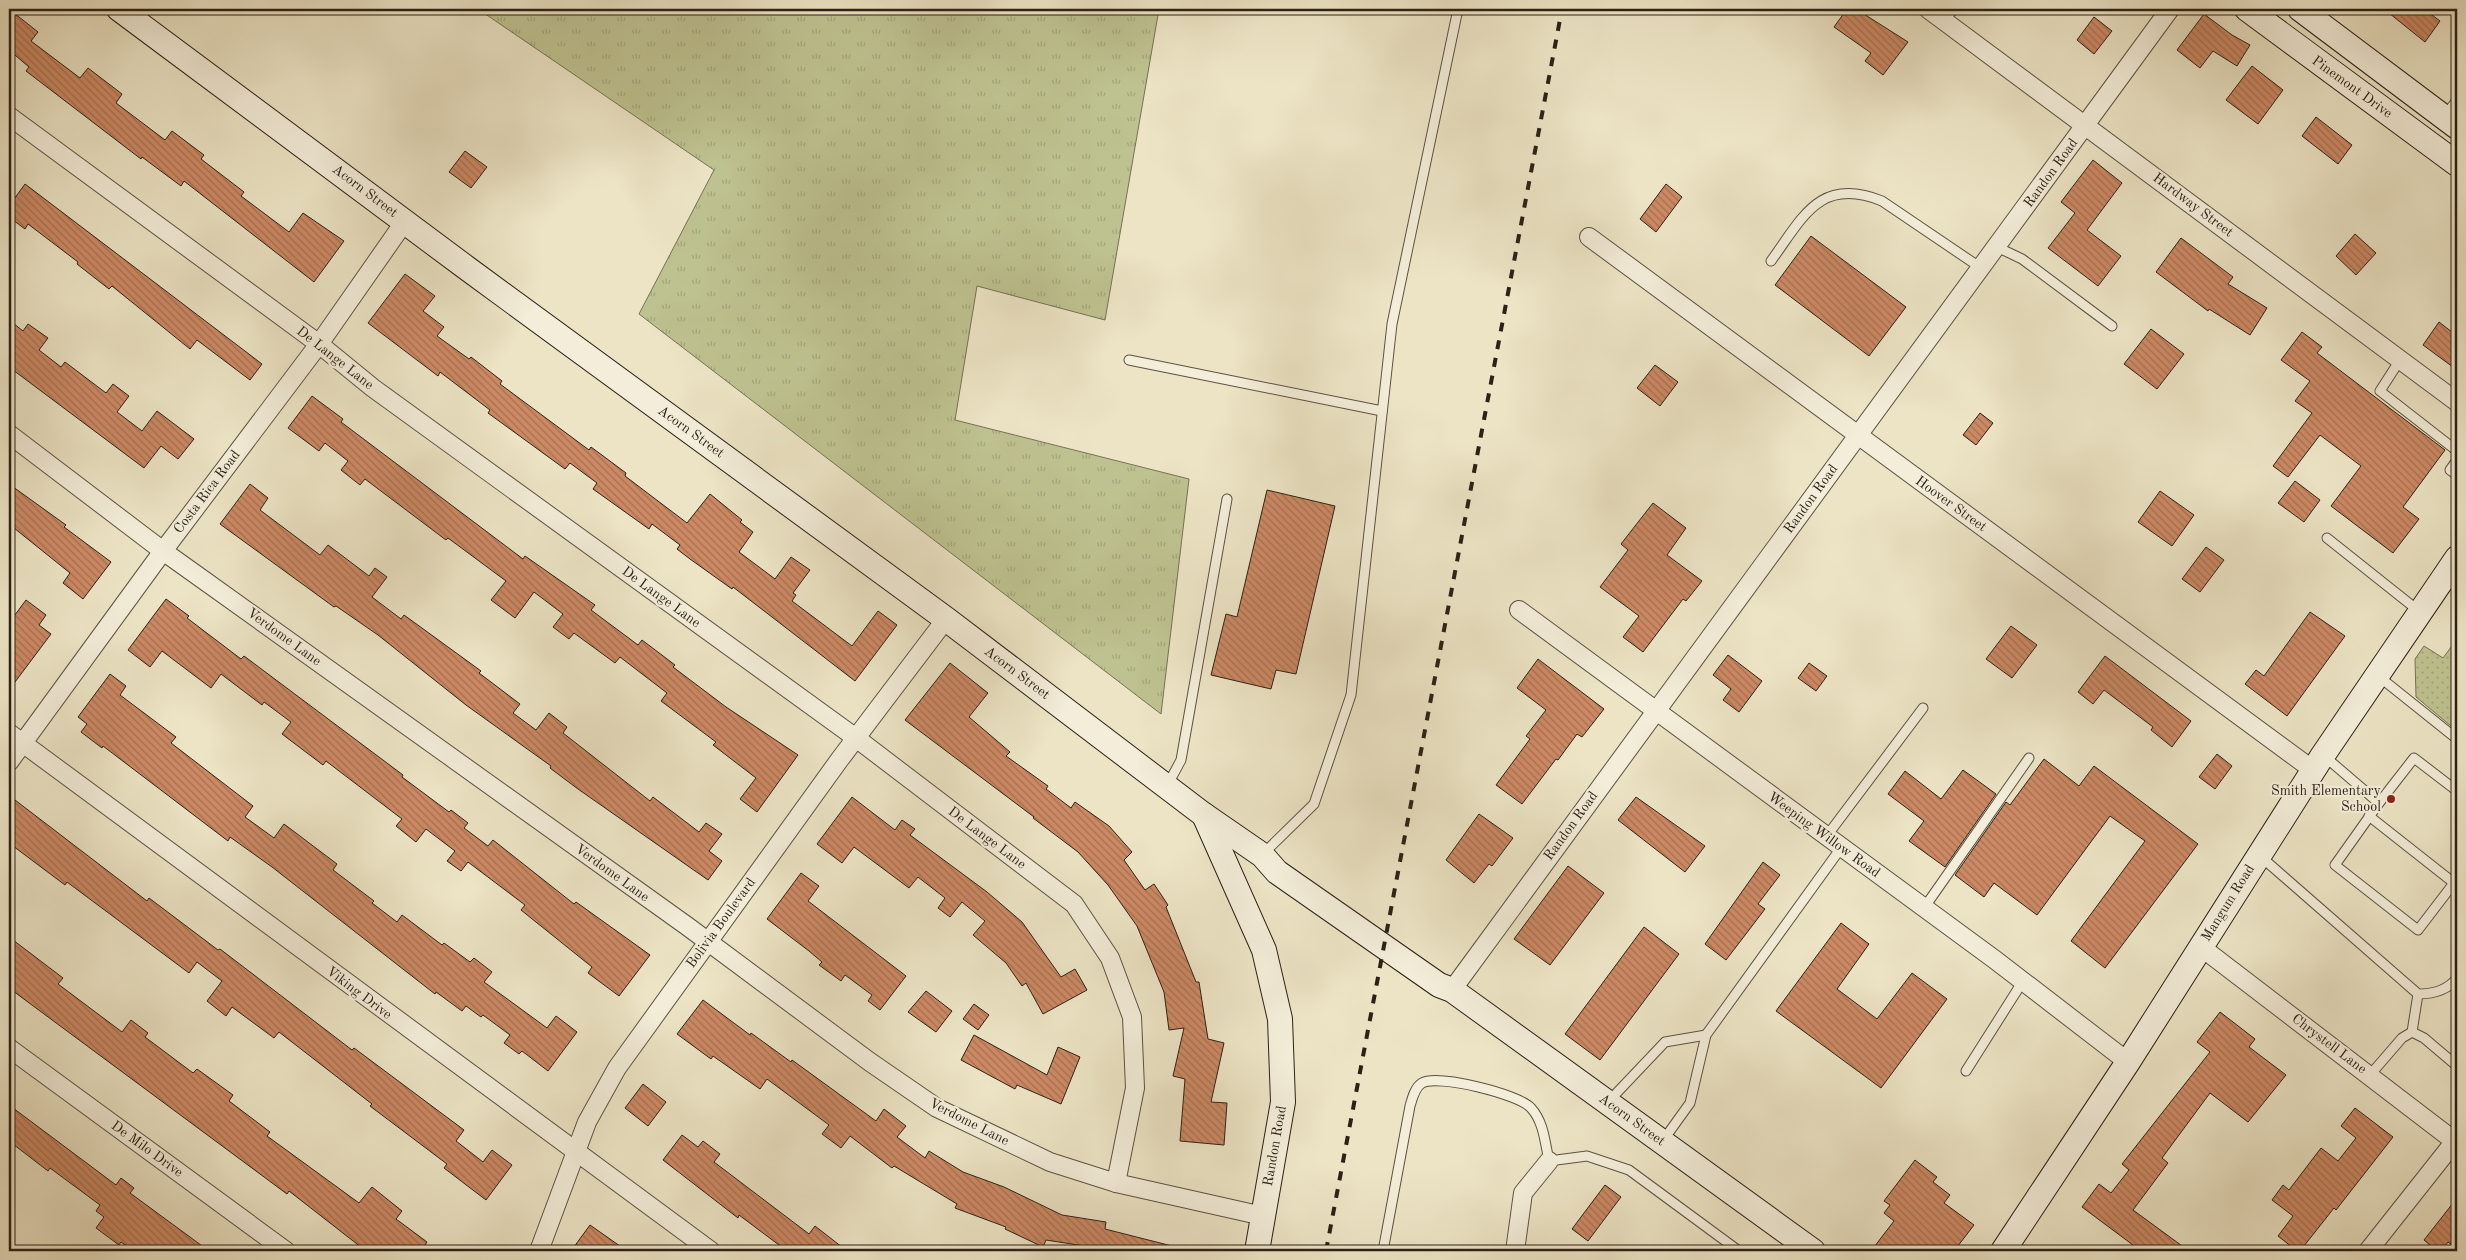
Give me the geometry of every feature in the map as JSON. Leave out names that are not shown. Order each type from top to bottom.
[{"type":"street","name":"Acorn Street","points":[[119,9],[468,269],[946,619],[1204,815],[1262,856],[1278,872],[1439,985],[1452,990],[1813,1251]]},
{"type":"street","name":"Hardway Street","points":[[1928,9],[1949,15],[2086,126],[2457,402]]},
{"type":"street","name":"Randon Road","points":[[1452,990],[1655,710],[2086,126],[2170,9]]},
{"type":"street","name":"Pinemont Drive","points":[[2247,9],[2457,164]]},
{"type":"street","points":[[2300,9],[2453,115],[2426,141]]},
{"type":"street","name":"De Lange Lane","points":[[9,116],[319,344],[373,388],[856,738],[1074,904],[1110,958],[1132,1017],[1136,1088],[1116,1183]]},
{"type":"street","name":"Costa Rica Road","points":[[9,762],[16,738],[163,550],[319,344],[405,221]]},
{"type":"street","name":"Hoover Street","points":[[1589,237],[1858,435],[2318,762]]},
{"type":"street","name":"Verdome Lane","points":[[9,434],[163,550],[707,942],[870,1062],[937,1108],[1050,1162],[1116,1183],[1264,1216]]},
{"type":"street","name":"Mangum Road","points":[[2006,1250],[2128,1062],[2318,762],[2457,558]]},
{"type":"street","name":"Weeping Willow Road","points":[[1519,610],[2023,981],[2128,1062]]},
{"type":"street","name":"Bolivia Boulevard","points":[[539,1251],[587,1122],[617,1068],[856,738],[946,619]]},
{"type":"street","name":"Viking Drive","points":[[16,738],[575,1153],[711,1251]]},
{"type":"street","name":"Randon Road","points":[[1204,815],[1264,950],[1280,1019],[1283,1102],[1257,1251]]},
{"type":"street","name":"Chrystell Lane","points":[[2201,947],[2456,1142]]},
{"type":"street","name":"De Milo Drive","points":[[9,1048],[286,1251]]},
{"type":"street","points":[[2368,1251],[2456,1142]]},
{"type":"street","points":[[1515,1251],[1523,1193],[1549,1161]]},
{"type":"lane","points":[[1262,856],[1314,804],[1351,695],[1392,324],[1458,9]]},
{"type":"lane","points":[[1771,261],[1805,214],[1823,198],[1846,193],[1864,194],[1882,201],[1981,268]]},
{"type":"lane","points":[[1997,247],[2022,260],[2112,326]]},
{"type":"lane","points":[[1129,360],[1382,411]]},
{"type":"lane","points":[[2400,360],[2380,391],[2457,451]]},
{"type":"lane","points":[[2457,460],[2450,470],[2457,475]]},
{"type":"lane","points":[[1167,786],[1181,760],[1227,499]]},
{"type":"lane","points":[[2326,538],[2420,612]]},
{"type":"lane","points":[[2377,675],[2457,739]]},
{"type":"lane","points":[[1826,837],[1923,708]]},
{"type":"lane","points":[[1924,908],[2029,758]]},
{"type":"lane","points":[[2369,816],[2456,881],[2418,930],[2335,865],[2369,816],[2414,758],[2457,791]]},
{"type":"lane","points":[[2318,762],[2379,803]]},
{"type":"lane","points":[[1662,1142],[1690,1103],[1706,1035],[1841,848]]},
{"type":"lane","points":[[2259,855],[2418,994],[2435,994],[2453,984],[2457,978]]},
{"type":"lane","points":[[1966,1071],[2023,981]]},
{"type":"lane","points":[[2412,1032],[2418,994]]},
{"type":"lane","points":[[2370,1075],[2402,1038],[2412,1032]]},
{"type":"lane","points":[[2412,1032],[2424,1038],[2457,1066]]},
{"type":"lane","points":[[1608,1102],[1665,1042],[1706,1035]]},
{"type":"lane","points":[[1383,1251],[1410,1106],[1414,1093],[1421,1083],[1433,1080],[1496,1091],[1530,1106],[1541,1120],[1549,1161],[1587,1156],[1629,1170],[1740,1251]]},
{"type":"green space","points":[[478,9],[1159,9],[1105,320],[977,286],[955,420],[1189,479],[1161,714],[639,314],[714,170]]},
{"type":"green space","points":[[2457,639],[2457,731],[2416,697],[2415,659],[2424,646],[2443,658]]},
{"type":"building","points":[[9,9],[38,32],[31,41],[80,78],[88,68],[122,94],[116,103],[165,140],[172,131],[204,155],[201,159],[244,192],[241,196],[289,232],[303,213],[344,241],[314,282],[184,181],[181,186],[142,157],[141,159],[26,71],[29,67],[9,50]]},
{"type":"building","points":[[1847,9],[1856,9],[1908,42],[1883,75],[1865,61],[1871,53],[1834,27]]},
{"type":"building","points":[[2384,9],[2424,9],[2440,21],[2425,42]]},
{"type":"building","points":[[2204,14],[2232,35],[2250,45],[2237,66],[2213,51],[2200,68],[2177,50]]},
{"type":"building","points":[[2094,17],[2112,31],[2094,54],[2077,40]]},
{"type":"building","points":[[2252,66],[2283,90],[2258,124],[2226,100]]},
{"type":"building","points":[[2316,117],[2352,145],[2338,164],[2302,136]]},
{"type":"building","points":[[465,151],[487,167],[471,188],[449,172]]},
{"type":"building","points":[[2093,160],[2122,183],[2087,230],[2121,256],[2098,286],[2048,248],[2075,213],[2061,202]]},
{"type":"building","points":[[25,184],[262,364],[250,380],[197,340],[190,349],[112,286],[109,289],[77,264],[78,262],[28,224],[25,229],[9,217],[9,206]]},
{"type":"building","points":[[1666,184],[1682,197],[1656,232],[1640,219]]},
{"type":"building","points":[[2355,234],[2376,253],[2356,275],[2336,256]]},
{"type":"building","points":[[1811,236],[1906,307],[1869,356],[1775,285]]},
{"type":"building","points":[[2181,238],[2233,277],[2228,284],[2267,308],[2250,335],[2209,309],[2208,311],[2156,272]]},
{"type":"building","points":[[405,274],[435,296],[423,311],[444,327],[437,336],[469,359],[471,357],[502,381],[500,384],[589,450],[591,447],[626,473],[625,476],[687,523],[710,494],[742,520],[740,522],[753,532],[739,552],[775,579],[791,557],[810,570],[793,593],[796,595],[792,601],[852,646],[878,611],[897,625],[855,681],[733,587],[732,589],[677,549],[680,545],[652,524],[649,529],[593,489],[597,483],[570,463],[565,469],[488,413],[490,410],[440,372],[438,376],[368,323]]},
{"type":"building","points":[[9,320],[23,331],[28,324],[48,338],[39,350],[61,367],[65,362],[106,393],[113,384],[129,396],[117,412],[142,431],[157,411],[194,439],[178,459],[161,446],[144,468],[9,367]]},
{"type":"building","points":[[2439,322],[2457,336],[2457,370],[2423,345]]},
{"type":"building","points":[[2151,329],[2184,354],[2157,389],[2124,364]]},
{"type":"building","points":[[2302,332],[2322,347],[2317,353],[2445,450],[2403,507],[2419,519],[2393,553],[2331,506],[2361,466],[2320,435],[2288,477],[2273,466],[2312,413],[2295,401],[2310,381],[2281,360]]},
{"type":"building","points":[[1655,365],[1678,382],[1660,406],[1637,388]]},
{"type":"building","points":[[312,396],[343,419],[341,422],[523,559],[525,556],[595,605],[591,610],[638,645],[642,640],[675,665],[673,667],[726,707],[798,755],[757,812],[740,799],[756,778],[713,745],[716,742],[661,701],[667,693],[620,657],[615,663],[574,633],[569,639],[553,627],[563,614],[534,592],[515,618],[491,600],[506,581],[448,538],[446,540],[365,479],[360,485],[341,470],[348,461],[325,443],[319,451],[288,428]]},
{"type":"building","points":[[1980,413],[1993,423],[1976,445],[1963,435]]},
{"type":"building","points":[[2295,481],[2320,500],[2304,522],[2278,503]]},
{"type":"building","points":[[9,484],[66,525],[64,527],[111,562],[83,599],[63,583],[70,573],[9,524]]},
{"type":"building","points":[[250,484],[268,498],[260,510],[320,555],[328,545],[369,576],[375,568],[387,577],[372,597],[401,619],[404,615],[481,671],[479,673],[520,704],[513,713],[536,730],[549,713],[567,727],[563,733],[650,801],[653,797],[699,832],[706,823],[722,834],[709,851],[722,861],[708,880],[578,789],[550,768],[551,766],[466,705],[378,635],[336,606],[334,607],[220,524]]},
{"type":"building","points":[[1267,490],[1335,506],[1296,674],[1276,670],[1271,689],[1211,675],[1226,614],[1237,617]]},
{"type":"building","points":[[2160,491],[2194,515],[2172,546],[2138,522]]},
{"type":"building","points":[[1653,503],[1686,528],[1667,555],[1702,581],[1686,601],[1683,599],[1643,652],[1623,637],[1639,616],[1600,587],[1628,550],[1621,544]]},
{"type":"building","points":[[2206,547],[2224,560],[2200,592],[2182,579]]},
{"type":"building","points":[[166,599],[189,616],[187,618],[241,659],[244,656],[403,775],[402,777],[449,812],[451,810],[468,823],[464,828],[488,846],[493,840],[574,904],[576,902],[650,955],[619,996],[588,973],[592,967],[521,910],[525,905],[468,862],[461,871],[447,861],[455,851],[426,829],[416,842],[396,826],[402,819],[326,761],[323,765],[282,734],[291,722],[264,702],[262,705],[221,674],[211,688],[162,651],[150,667],[128,650]]},
{"type":"building","points":[[26,600],[46,615],[39,625],[51,634],[9,690],[9,623]]},
{"type":"building","points":[[2310,612],[2345,636],[2287,716],[2245,684],[2256,670],[2264,676]]},
{"type":"building","points":[[2011,626],[2037,645],[2012,678],[1986,659]]},
{"type":"building","points":[[1728,655],[1762,681],[1739,712],[1723,700],[1731,689],[1713,675]]},
{"type":"building","points":[[2105,656],[2191,721],[2172,747],[2151,730],[2153,727],[2104,690],[2093,704],[2078,692]]},
{"type":"building","points":[[1538,659],[1604,709],[1582,737],[1577,734],[1522,804],[1496,785],[1530,739],[1526,736],[1546,710],[1517,688]]},
{"type":"building","points":[[950,663],[988,693],[969,717],[1010,752],[1006,756],[1048,786],[1046,789],[1071,808],[1075,802],[1109,826],[1132,852],[1124,860],[1145,890],[1154,884],[1168,905],[1166,907],[1196,982],[1199,982],[1208,1039],[1224,1043],[1211,1102],[1227,1103],[1224,1145],[1180,1141],[1185,1079],[1173,1076],[1184,1028],[1169,1030],[1164,992],[1137,926],[1108,885],[1078,852],[905,720]]},
{"type":"building","points":[[1809,663],[1827,676],[1816,691],[1798,678]]},
{"type":"building","points":[[110,674],[126,686],[120,695],[176,737],[171,743],[253,806],[245,817],[274,838],[284,824],[337,864],[333,870],[374,901],[372,903],[397,922],[402,915],[442,945],[444,943],[470,962],[474,958],[492,972],[484,982],[547,1028],[556,1016],[577,1032],[548,1071],[522,1051],[519,1054],[504,1043],[510,1035],[483,1015],[481,1017],[466,1006],[462,1011],[436,992],[435,994],[272,867],[230,837],[228,841],[103,746],[102,748],[81,732],[87,724],[78,717]]},
{"type":"building","points":[[2217,754],[2232,766],[2215,789],[2199,777]]},
{"type":"building","points":[[2044,759],[2079,786],[2094,766],[2198,844],[2105,968],[2071,941],[2145,841],[2110,816],[2037,915],[1994,883],[1984,897],[1955,875],[2006,802],[2010,805]]},
{"type":"building","points":[[1963,770],[1996,794],[1945,867],[1909,841],[1924,821],[1888,794],[1905,771],[1941,799]]},
{"type":"building","points":[[852,797],[895,830],[902,820],[915,829],[910,835],[987,892],[1022,922],[1061,977],[1075,969],[1087,990],[1043,1014],[1026,983],[1022,986],[1006,963],[973,935],[985,921],[962,902],[950,917],[938,908],[945,898],[918,877],[909,888],[854,847],[842,863],[817,844]]},
{"type":"building","points":[[1636,797],[1705,846],[1685,872],[1618,820]]},
{"type":"building","points":[[15,800],[147,901],[149,898],[218,950],[220,949],[352,1050],[354,1048],[464,1130],[456,1141],[483,1162],[492,1150],[512,1165],[486,1200],[444,1168],[447,1164],[370,1106],[372,1104],[279,1032],[274,1038],[232,1007],[226,1016],[207,1001],[222,981],[197,962],[189,973],[67,882],[65,885],[9,843],[9,808]]},
{"type":"building","points":[[1479,814],[1513,838],[1492,866],[1489,864],[1474,883],[1446,860]]},
{"type":"building","points":[[1763,862],[1780,875],[1758,904],[1765,909],[1726,960],[1705,944]]},
{"type":"building","points":[[1568,866],[1604,893],[1550,965],[1514,939]]},
{"type":"building","points":[[801,873],[819,886],[808,901],[906,976],[880,1010],[868,1001],[872,995],[845,975],[841,981],[819,965],[822,962],[809,951],[767,919]]},
{"type":"building","points":[[1841,923],[1869,944],[1837,989],[1877,1019],[1912,973],[1947,999],[1881,1088],[1776,1011]]},
{"type":"building","points":[[1644,927],[1679,954],[1600,1060],[1565,1034]]},
{"type":"building","points":[[9,937],[63,978],[58,984],[122,1032],[131,1020],[148,1033],[145,1037],[193,1073],[197,1069],[233,1095],[229,1101],[270,1132],[267,1136],[359,1203],[372,1187],[402,1211],[396,1219],[427,1242],[421,1251],[366,1251],[289,1191],[287,1194],[9,988]]},
{"type":"building","points":[[926,991],[952,1011],[936,1032],[908,1012]]},
{"type":"building","points":[[703,1000],[750,1035],[751,1033],[791,1062],[792,1060],[876,1121],[884,1109],[906,1126],[897,1137],[925,1158],[929,1151],[963,1172],[1004,1187],[1062,1215],[1106,1222],[1105,1229],[1172,1246],[1171,1251],[1116,1251],[1046,1240],[1043,1247],[1005,1229],[1006,1227],[955,1208],[957,1204],[894,1166],[892,1168],[850,1136],[841,1148],[822,1134],[829,1125],[767,1079],[760,1089],[713,1056],[711,1059],[677,1034]]},
{"type":"building","points":[[974,1004],[989,1015],[978,1030],[963,1019]]},
{"type":"building","points":[[2220,1012],[2255,1039],[2249,1047],[2286,1075],[2248,1122],[2210,1093],[2162,1158],[2168,1163],[2133,1210],[2189,1251],[2141,1251],[2082,1207],[2099,1184],[2111,1193],[2129,1170],[2122,1164],[2210,1052],[2197,1042]]},
{"type":"building","points":[[974,1035],[1047,1075],[1058,1047],[1080,1057],[1061,1104],[1017,1085],[1015,1089],[961,1060]]},
{"type":"building","points":[[643,1084],[666,1102],[648,1126],[625,1108]]},
{"type":"building","points":[[9,1105],[116,1185],[121,1178],[134,1188],[130,1193],[209,1251],[134,1251],[121,1242],[119,1245],[96,1228],[104,1217],[96,1211],[100,1205],[50,1168],[48,1171],[9,1141]]},
{"type":"building","points":[[2355,1108],[2393,1137],[2336,1210],[2334,1208],[2300,1251],[2297,1251],[2278,1236],[2293,1216],[2272,1200],[2283,1185],[2289,1190],[2321,1148],[2338,1161],[2356,1138],[2341,1126]]},
{"type":"building","points":[[682,1135],[698,1147],[703,1141],[720,1154],[714,1162],[809,1234],[815,1226],[847,1251],[787,1251],[739,1215],[738,1218],[663,1160]]},
{"type":"building","points":[[1915,1160],[1937,1177],[1933,1182],[1950,1195],[1944,1203],[1974,1225],[1954,1251],[1871,1251],[1894,1221],[1884,1213],[1890,1205],[1884,1201]]},
{"type":"building","points":[[1605,1185],[1621,1197],[1588,1241],[1572,1229]]},
{"type":"building","points":[[2457,1198],[2457,1249],[2448,1242],[2441,1251],[2437,1251],[2424,1240]]},
{"type":"building","points":[[590,1225],[627,1251],[571,1251]]},
{"type":"railway","points":[[1326,1251],[1562,9]]},
{"type":"place","name":"Smith Elementary School","points":[[2391,799]]}]
